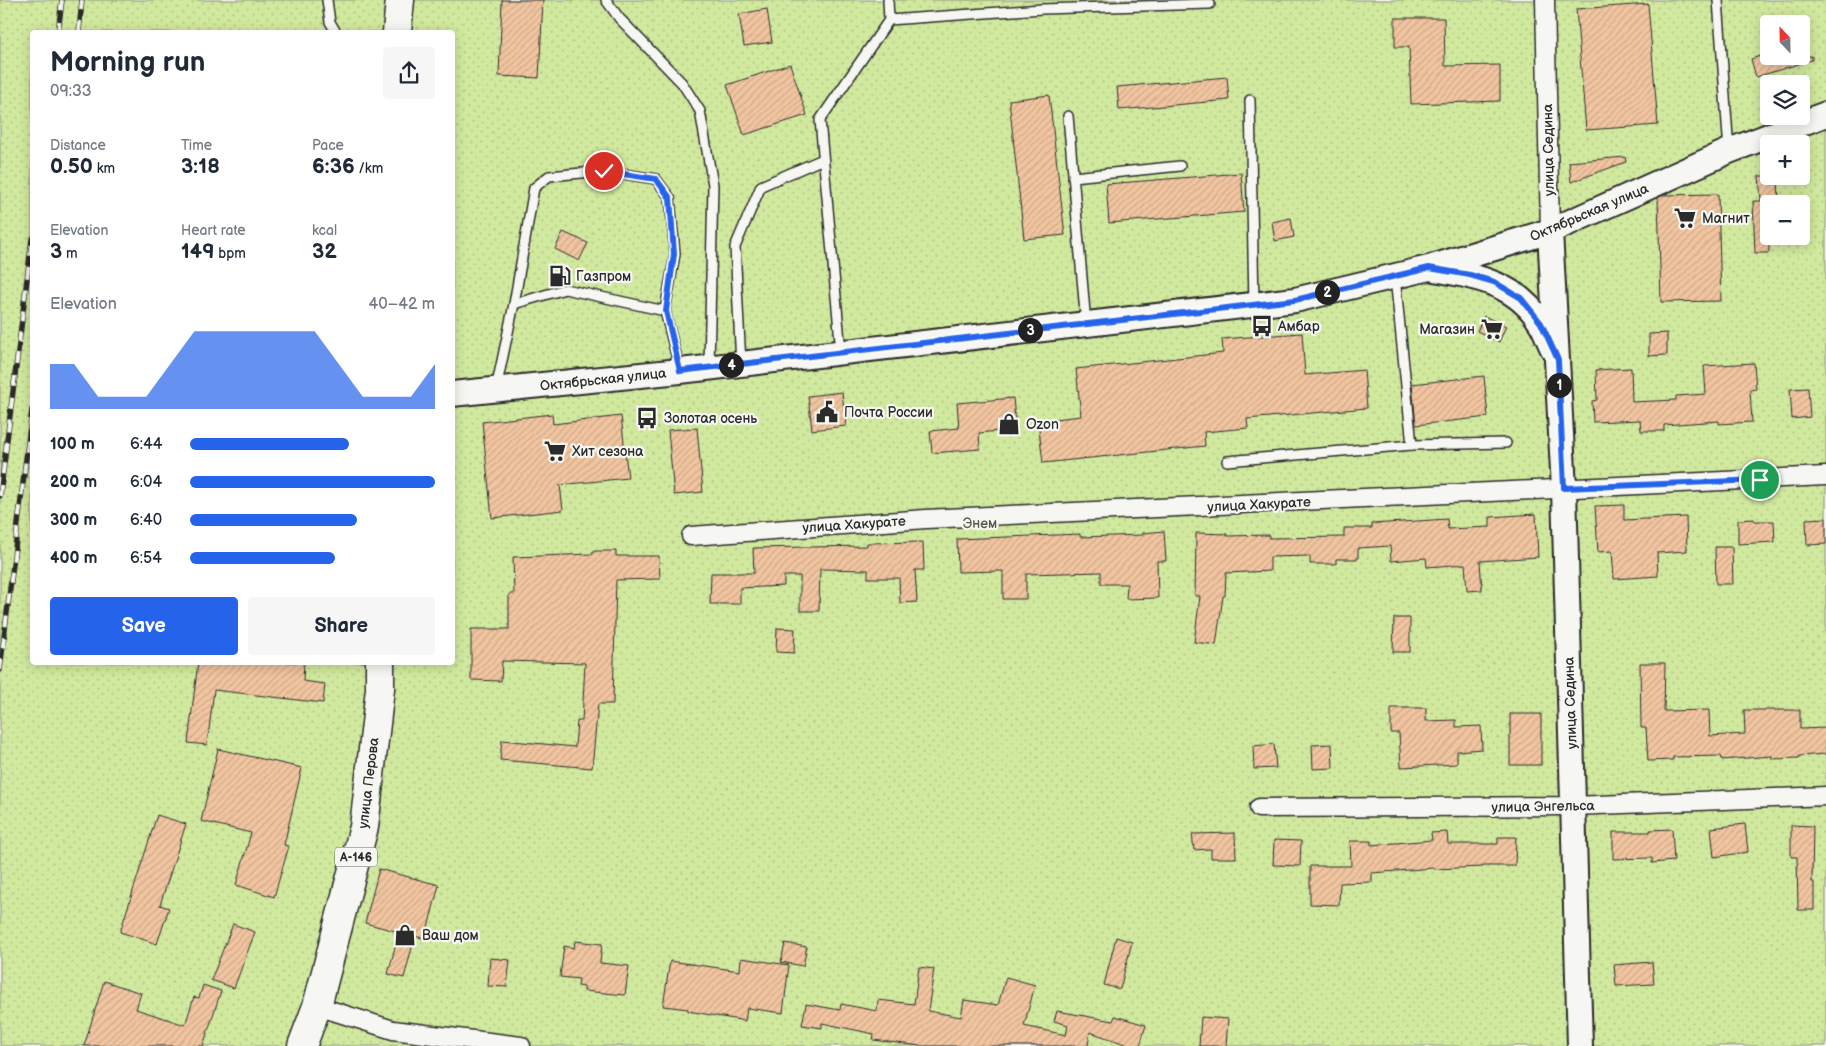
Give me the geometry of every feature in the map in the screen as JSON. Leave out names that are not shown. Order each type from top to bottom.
[{"type":"highway","points":[[395,0],[397,30]]},
{"type":"highway","points":[[397,30],[400,0]]},
{"type":"highway","name":"улица Перова","points":[[302,1046],[317,1006],[364,827],[380,689],[380,665]]},
{"type":"main road","name":"Октябрьская улица","points":[[455,394],[709,368],[1295,300],[1429,268],[1550,231],[1729,151],[1826,114]]},
{"type":"main road","name":"улица Седина","points":[[1550,231],[1564,488],[1580,1046]]},
{"type":"main road","name":"улица Седина","points":[[1429,268],[1470,275],[1494,282],[1521,298],[1541,323],[1558,360]]},
{"type":"street","name":"улица Седина","points":[[1546,0],[1550,231]]},
{"type":"street","name":"улица Хакурате","points":[[691,536],[926,518],[1826,476]]},
{"type":"street","name":"улица Энгельса","points":[[1259,808],[1573,806],[1826,796]]},
{"type":"street","points":[[317,1006],[393,1030],[520,1046]]},
{"type":"lane","points":[[328,0],[330,22],[335,30]]},
{"type":"lane","points":[[606,0],[619,18],[682,83],[700,111],[713,185],[709,368]]},
{"type":"lane","points":[[841,352],[820,120],[889,20],[888,0]]},
{"type":"lane","points":[[1718,0],[1729,151]]},
{"type":"lane","points":[[889,20],[1042,5],[1210,4]]},
{"type":"lane","points":[[1250,100],[1254,304]]},
{"type":"lane","points":[[1068,116],[1086,324]]},
{"type":"lane","points":[[741,364],[735,247],[761,186],[823,159]]},
{"type":"lane","points":[[1073,177],[1180,166]]},
{"type":"lane","points":[[496,390],[514,304],[534,188],[549,176],[604,171],[656,179],[670,198],[674,254],[666,311],[680,371]]},
{"type":"lane","points":[[1395,276],[1412,445]]},
{"type":"lane","points":[[514,304],[565,289],[666,311]]},
{"type":"lane","points":[[1227,461],[1412,445],[1506,443]]},
{"type":"green space","name":"Энем","points":[[0,0],[1826,0],[1826,1046],[0,1046]]},
{"type":"building","points":[[502,0],[543,0],[539,78],[499,76]]},
{"type":"building","points":[[1648,4],[1658,125],[1586,130],[1576,9]]},
{"type":"building","points":[[767,9],[772,42],[744,46],[739,14]]},
{"type":"building","points":[[1395,18],[1444,18],[1445,66],[1500,65],[1500,101],[1411,104],[1409,47],[1395,47]]},
{"type":"building","points":[[1760,56],[1760,65],[1796,65],[1756,77],[1751,59]]},
{"type":"building","points":[[790,64],[807,115],[744,135],[727,85]]},
{"type":"building","points":[[1227,77],[1229,100],[1119,110],[1117,87]]},
{"type":"building","points":[[1049,95],[1065,235],[1024,239],[1009,100]]},
{"type":"building","points":[[1625,157],[1626,162],[1571,182],[1569,162]]},
{"type":"building","points":[[1241,173],[1244,212],[1109,223],[1106,184]]},
{"type":"building","points":[[1759,176],[1760,185],[1778,185],[1779,195],[1761,195]]},
{"type":"building","points":[[1718,194],[1721,301],[1661,302],[1658,198],[1663,195]]},
{"type":"building","points":[[1753,201],[1760,201],[1760,245],[1769,245],[1769,253],[1755,253]]},
{"type":"building","points":[[1291,218],[1294,237],[1275,241],[1272,222]]},
{"type":"building","points":[[563,232],[588,243],[579,261],[555,249]]},
{"type":"building","name":"Магазин","points":[[1484,316],[1506,326],[1499,342],[1477,331]]},
{"type":"building","points":[[1302,333],[1305,375],[1364,370],[1367,408],[1247,419],[1248,428],[1204,432],[1205,446],[1043,463],[1038,421],[1081,416],[1076,369],[1223,353],[1222,339]]},
{"type":"building","points":[[1667,333],[1667,355],[1649,356],[1649,334]]},
{"type":"building","points":[[1754,363],[1756,389],[1750,390],[1752,422],[1719,424],[1719,421],[1664,425],[1664,431],[1641,431],[1640,420],[1593,422],[1592,401],[1597,400],[1596,370],[1631,368],[1632,402],[1676,400],[1676,396],[1706,394],[1704,366]]},
{"type":"building","points":[[1484,376],[1488,417],[1416,425],[1412,384]]},
{"type":"building","points":[[1808,388],[1810,417],[1792,419],[1790,389]]},
{"type":"building","points":[[842,392],[846,426],[812,430],[808,396]]},
{"type":"building","points":[[1013,398],[1016,429],[979,433],[980,449],[932,453],[930,431],[959,428],[957,403]]},
{"type":"building","name":"Хит сезона","points":[[552,414],[553,424],[621,416],[628,478],[560,485],[563,510],[492,518],[482,422]]},
{"type":"building","points":[[697,428],[703,492],[674,495],[668,430]]},
{"type":"building","points":[[1624,505],[1624,520],[1686,517],[1687,551],[1657,553],[1658,576],[1614,579],[1612,551],[1598,552],[1595,506]]},
{"type":"building","points":[[1536,514],[1538,557],[1480,561],[1482,590],[1467,591],[1465,564],[1427,567],[1426,558],[1391,561],[1390,546],[1358,548],[1358,559],[1336,559],[1336,564],[1310,564],[1310,556],[1270,557],[1270,571],[1226,573],[1225,596],[1223,596],[1216,645],[1194,642],[1200,596],[1195,596],[1196,533],[1227,534],[1227,536],[1269,535],[1269,538],[1344,537],[1344,528],[1372,528],[1372,524],[1447,519],[1448,529],[1490,527],[1490,517]]},
{"type":"building","points":[[1826,518],[1826,544],[1807,545],[1806,519]]},
{"type":"building","points":[[1754,519],[1754,521],[1774,521],[1775,542],[1738,544],[1738,520]]},
{"type":"building","points":[[1164,531],[1166,561],[1157,561],[1158,598],[1126,599],[1127,584],[1101,584],[1101,572],[1026,574],[1026,599],[1003,599],[1003,571],[958,572],[957,539],[1080,534],[1080,537],[1143,535],[1143,533]]},
{"type":"building","points":[[923,542],[924,570],[915,570],[917,602],[900,603],[899,578],[868,578],[868,570],[820,569],[819,611],[800,611],[800,576],[784,576],[784,586],[740,588],[740,604],[710,604],[711,573],[754,573],[753,548],[867,546],[867,543]]},
{"type":"building","points":[[1715,547],[1732,547],[1733,584],[1716,584]]},
{"type":"building","points":[[593,551],[616,551],[616,556],[659,556],[660,579],[616,580],[613,704],[598,704],[592,768],[500,760],[502,740],[575,747],[577,721],[582,721],[585,663],[502,661],[501,681],[471,680],[471,629],[509,629],[509,594],[514,594],[513,557],[593,554]]},
{"type":"building","points":[[1394,618],[1410,618],[1410,652],[1393,652]]},
{"type":"building","points":[[777,628],[795,629],[794,653],[776,652]]},
{"type":"building","points":[[1640,663],[1665,663],[1664,711],[1709,710],[1710,736],[1745,734],[1744,710],[1800,710],[1800,729],[1826,728],[1826,754],[1799,756],[1799,758],[1772,759],[1772,756],[1722,760],[1721,756],[1673,757],[1673,760],[1648,761],[1646,728],[1641,728]]},
{"type":"building","points":[[198,665],[304,665],[303,681],[325,684],[323,703],[214,690],[207,745],[188,743]]},
{"type":"building","points":[[1391,708],[1426,708],[1426,721],[1456,720],[1456,727],[1481,726],[1482,749],[1457,751],[1457,764],[1401,767],[1399,733],[1391,733]]},
{"type":"building","points":[[1510,714],[1541,714],[1541,765],[1510,765]]},
{"type":"building","points":[[1274,744],[1276,768],[1254,769],[1253,746]]},
{"type":"building","points":[[1332,744],[1333,768],[1313,769],[1312,745]]},
{"type":"building","points":[[218,749],[302,768],[284,845],[289,846],[274,897],[236,885],[251,833],[201,821]]},
{"type":"building","points":[[157,815],[186,824],[160,905],[169,908],[157,944],[120,932]]},
{"type":"building","points":[[1745,824],[1748,852],[1714,857],[1711,828]]},
{"type":"building","points":[[1791,825],[1813,826],[1812,882],[1814,882],[1814,910],[1798,910],[1797,857],[1791,857]]},
{"type":"building","points":[[1672,829],[1674,861],[1652,863],[1652,858],[1613,859],[1613,832],[1650,832],[1650,830]]},
{"type":"building","points":[[1447,832],[1448,844],[1498,844],[1498,837],[1516,837],[1515,866],[1433,868],[1372,873],[1372,882],[1340,883],[1339,905],[1310,904],[1310,866],[1351,866],[1350,841],[1371,841],[1371,845],[1432,840],[1431,833]]},
{"type":"building","points":[[1235,833],[1236,858],[1211,858],[1211,849],[1194,850],[1192,834]]},
{"type":"building","points":[[1274,840],[1301,841],[1300,866],[1273,865]]},
{"type":"building","points":[[379,869],[439,885],[425,939],[415,936],[404,978],[388,974],[399,932],[365,923]]},
{"type":"building","points":[[233,924],[255,932],[234,988],[211,980]]},
{"type":"building","points":[[1116,937],[1132,942],[1120,989],[1104,985]]},
{"type":"building","points":[[575,941],[602,944],[600,963],[629,966],[625,995],[584,991],[584,987],[578,986],[579,979],[560,977],[564,946],[574,948]]},
{"type":"building","points":[[785,943],[807,947],[803,966],[781,962]]},
{"type":"building","points":[[490,958],[510,960],[507,987],[488,986]]},
{"type":"building","points":[[741,958],[789,965],[783,1013],[747,1008],[745,1021],[688,1011],[688,1009],[663,1006],[670,961],[740,971]]},
{"type":"building","points":[[1652,962],[1654,984],[1616,986],[1614,965]]},
{"type":"building","points":[[919,967],[934,969],[928,1011],[961,1017],[964,1000],[998,1005],[1006,977],[1035,985],[1024,1026],[1066,1035],[1068,1025],[1054,1021],[1057,1011],[1113,1021],[1115,1016],[1146,1025],[1140,1046],[1131,1046],[1090,1032],[1088,1046],[921,1046],[873,1040],[874,1034],[822,1023],[822,1028],[802,1025],[806,1004],[840,1010],[841,1004],[877,1011],[878,1000],[914,1004]]},
{"type":"building","points":[[104,981],[141,993],[136,1009],[185,1025],[194,997],[199,998],[203,985],[221,991],[203,1046],[84,1046]]},
{"type":"building","points":[[1201,1017],[1228,1019],[1226,1046],[1199,1046]]},
{"type":"railway","points":[[58,30],[62,0]]},
{"type":"railway","points":[[79,30],[82,0]]},
{"type":"railway","points":[[0,496],[30,255]]},
{"type":"railway","points":[[0,670],[30,426]]},
{"type":"place","name":"Магнит","points":[[1685,218]]},
{"type":"place","name":"Газпром","points":[[560,276]]},
{"type":"place","name":"Амбар","points":[[1262,326]]},
{"type":"place","name":"Магазин","points":[[1492,329]]},
{"type":"place","name":"Почта России","points":[[827,412]]},
{"type":"place","name":"Золотая осень","points":[[647,418]]},
{"type":"place","name":"Ozon","points":[[1009,424]]},
{"type":"place","name":"Хит сезона","points":[[555,451]]},
{"type":"place","name":"Ваш дом","points":[[405,935]]},
{"type":"route","points":[[604,171],[656,179],[670,198],[674,254],[666,311],[680,371],[1295,300],[1429,268],[1470,275],[1494,282],[1521,298],[1541,323],[1558,360],[1564,488],[1760,480]]}]
